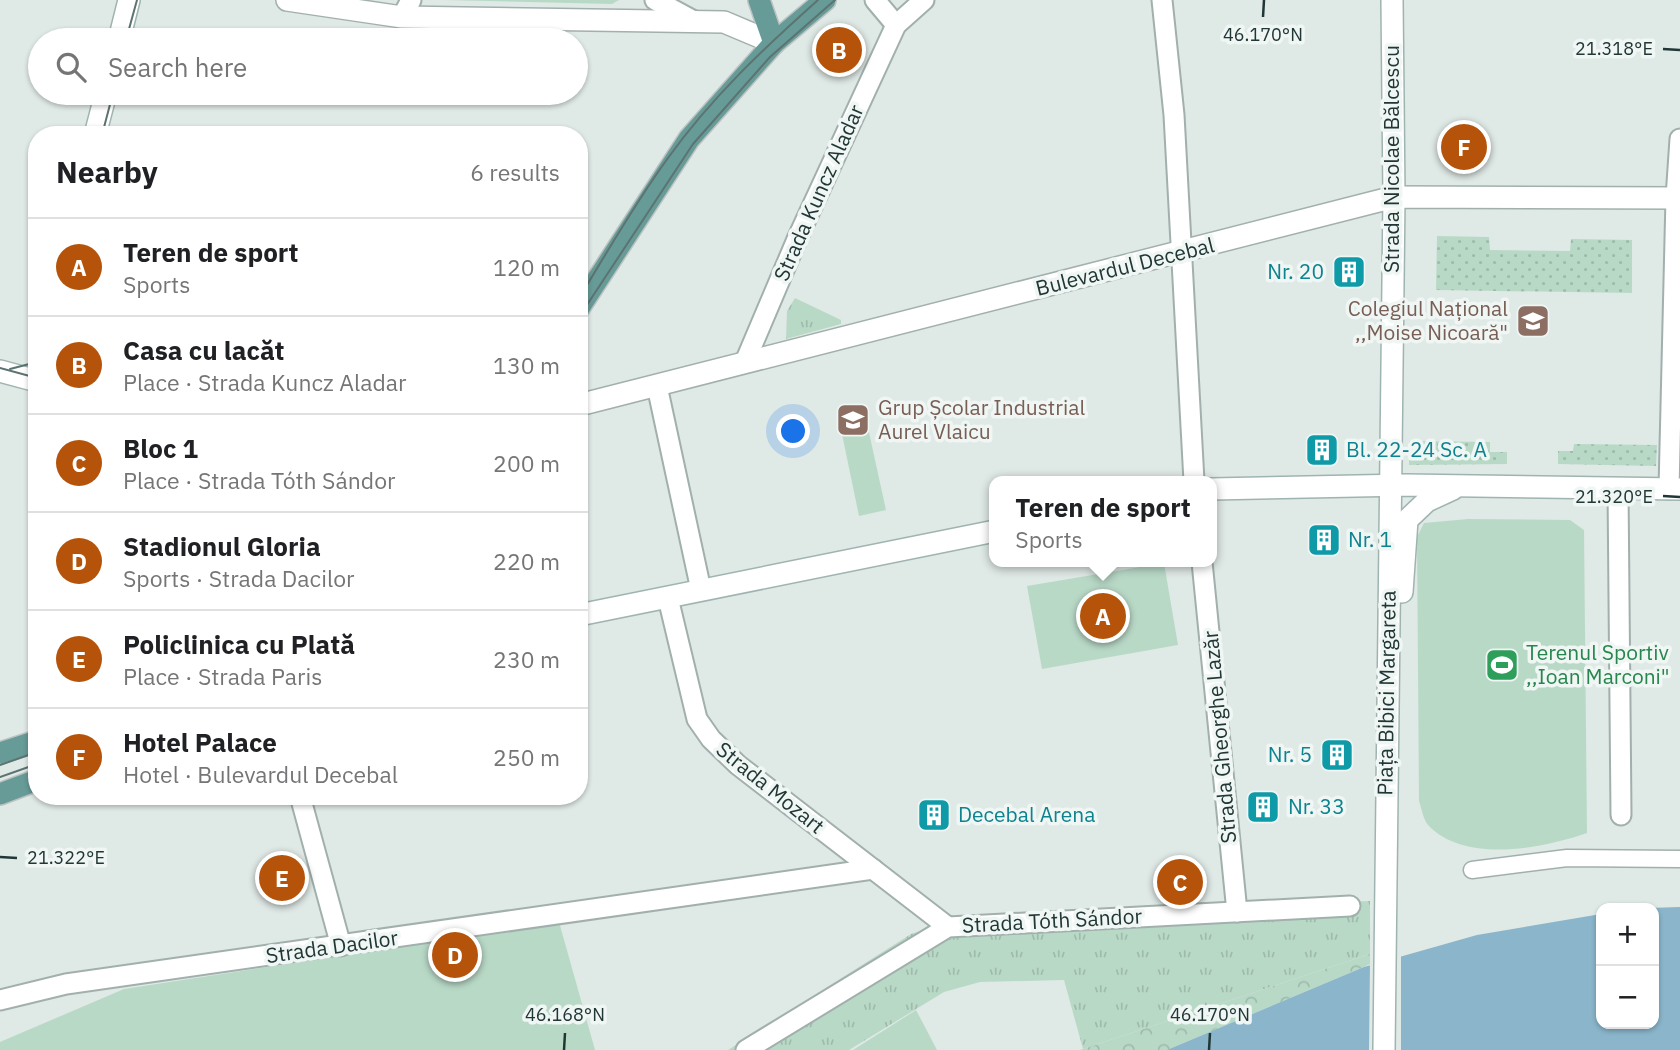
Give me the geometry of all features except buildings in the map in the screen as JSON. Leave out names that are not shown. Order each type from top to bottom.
[{"type":"main road","points":[[122,28],[129,0]]},
{"type":"main road","points":[[287,0],[407,9],[724,22],[774,43]]},
{"type":"main road","points":[[759,0],[774,43]]},
{"type":"main road","points":[[588,294],[681,149],[774,43],[825,0]]},
{"type":"main road","name":"Strada Nicolae Bălcescu","points":[[1389,485],[1394,197],[1392,0]]},
{"type":"main road","points":[[97,126],[103,105]]},
{"type":"main road","name":"Bulevardul Decebal","points":[[588,403],[1394,197],[1678,198]]},
{"type":"main road","points":[[0,371],[28,378]]},
{"type":"main road","points":[[1217,489],[1389,485],[1675,489]]},
{"type":"main road","name":"Piața Bibici Margareta","points":[[1384,1050],[1389,485]]},
{"type":"main road","points":[[1389,626],[1401,595],[1408,520],[1427,501],[1459,486]]},
{"type":"main road","points":[[588,612],[989,532]]},
{"type":"main road","points":[[0,753],[28,744]]},
{"type":"main road","points":[[0,794],[28,783]]},
{"type":"street","points":[[655,0],[694,21]]},
{"type":"street","points":[[875,0],[896,25],[924,0]]},
{"type":"street","points":[[1162,0],[1174,115],[1194,476]]},
{"type":"street","name":"Strada Kuncz Aladar","points":[[746,362],[798,237],[896,25]]},
{"type":"street","points":[[1675,489],[1680,139]]},
{"type":"street","points":[[657,386],[701,590]]},
{"type":"street","points":[[1618,488],[1621,815]]},
{"type":"street","name":"Strada Gheorghe Lazăr","points":[[1202,567],[1237,912]]},
{"type":"street","name":"Strada Mozart","points":[[668,598],[697,719],[711,739],[738,765],[948,927]]},
{"type":"street","points":[[302,805],[341,946]]},
{"type":"street","points":[[1472,870],[1567,858],[1680,859]]},
{"type":"street","name":"Strada Dacilor","points":[[0,1000],[66,984],[873,869]]},
{"type":"street","name":"Strada Tóth Sándor","points":[[746,1050],[948,927],[1350,906]]},
{"type":"green space","points":[[444,0],[619,0],[612,4]]},
{"type":"green space","points":[[1437,236],[1489,237],[1490,250],[1570,251],[1571,239],[1632,240],[1632,293],[1436,290]]},
{"type":"green space","points":[[795,298],[841,320],[841,324],[786,339],[787,311]]},
{"type":"green space","points":[[868,428],[886,510],[859,516],[842,434]]},
{"type":"green space","points":[[1409,441],[1490,442],[1490,452],[1507,452],[1507,464],[1409,465]]},
{"type":"green space","points":[[1574,444],[1657,445],[1656,466],[1558,464],[1558,451],[1573,451]]},
{"type":"green space","name":"Terenul Sportiv ,,Ioan Marconi\"","points":[[1468,519],[1570,520],[1584,530],[1587,833],[1549,844],[1484,849],[1445,838],[1429,826],[1424,818],[1419,801],[1417,537],[1424,523]]},
{"type":"green space","points":[[1140,567],[1165,567],[1178,645],[1042,669],[1027,586]]},
{"type":"green space","points":[[1370,901],[1370,954],[1083,1049],[1064,980],[980,982],[944,992],[849,1050],[728,1050],[911,934],[969,915]]},
{"type":"green space","points":[[559,922],[595,1050],[0,1050],[0,1042],[124,989]]},
{"type":"green space","points":[[1370,954],[1370,964],[1364,967],[1167,1050],[1080,1050]]},
{"type":"green space","points":[[916,1010],[937,1050],[853,1050]]},
{"type":"water","points":[[1680,907],[1680,1050],[1167,1050],[1364,967],[1477,935],[1596,915],[1596,1029],[1659,1029],[1659,908]]},
{"type":"pier","points":[[1401,953],[1401,1050],[1369,1050],[1370,962]]},
{"type":"tram line","points":[[129,28],[137,0]]},
{"type":"tram line","points":[[588,283],[644,192],[702,115],[738,75],[818,0]]},
{"type":"tram line","points":[[588,303],[693,144],[770,57],[835,0]]},
{"type":"tram line","points":[[104,126],[110,105]]},
{"type":"tram line","points":[[10,369],[28,364]]},
{"type":"tram line","points":[[0,368],[28,376]]},
{"type":"tram line","points":[[0,765],[28,755]]},
{"type":"tram line","points":[[0,777],[28,767]]},
{"type":"place","name":"Casa cu lacăt","points":[[839,50]]},
{"type":"place","name":"Hotel Palace","points":[[1464,147]]},
{"type":"place","name":"Nr. 20","points":[[1349,272]]},
{"type":"place","name":"Colegiul Național ,,Moise Nicoară\"","points":[[1533,321]]},
{"type":"place","name":"Grup Școlar Industrial Aurel Vlaicu","points":[[853,420]]},
{"type":"place","name":"Bl. 22-24 Sc. A","points":[[1322,450]]},
{"type":"place","name":"Nr. 1","points":[[1324,540]]},
{"type":"place","name":"Teren de sport","points":[[1103,616]]},
{"type":"place","name":"Terenul Sportiv ,,Ioan Marconi\"","points":[[1502,665]]},
{"type":"place","name":"Nr. 5","points":[[1337,755]]},
{"type":"place","name":"Nr. 33","points":[[1263,807]]},
{"type":"place","name":"Decebal Arena","points":[[934,815]]},
{"type":"place","name":"Policlinica cu Plată","points":[[282,878]]},
{"type":"place","name":"Bloc 1","points":[[1180,882]]},
{"type":"place","name":"Stadionul Gloria","points":[[455,955]]}]
